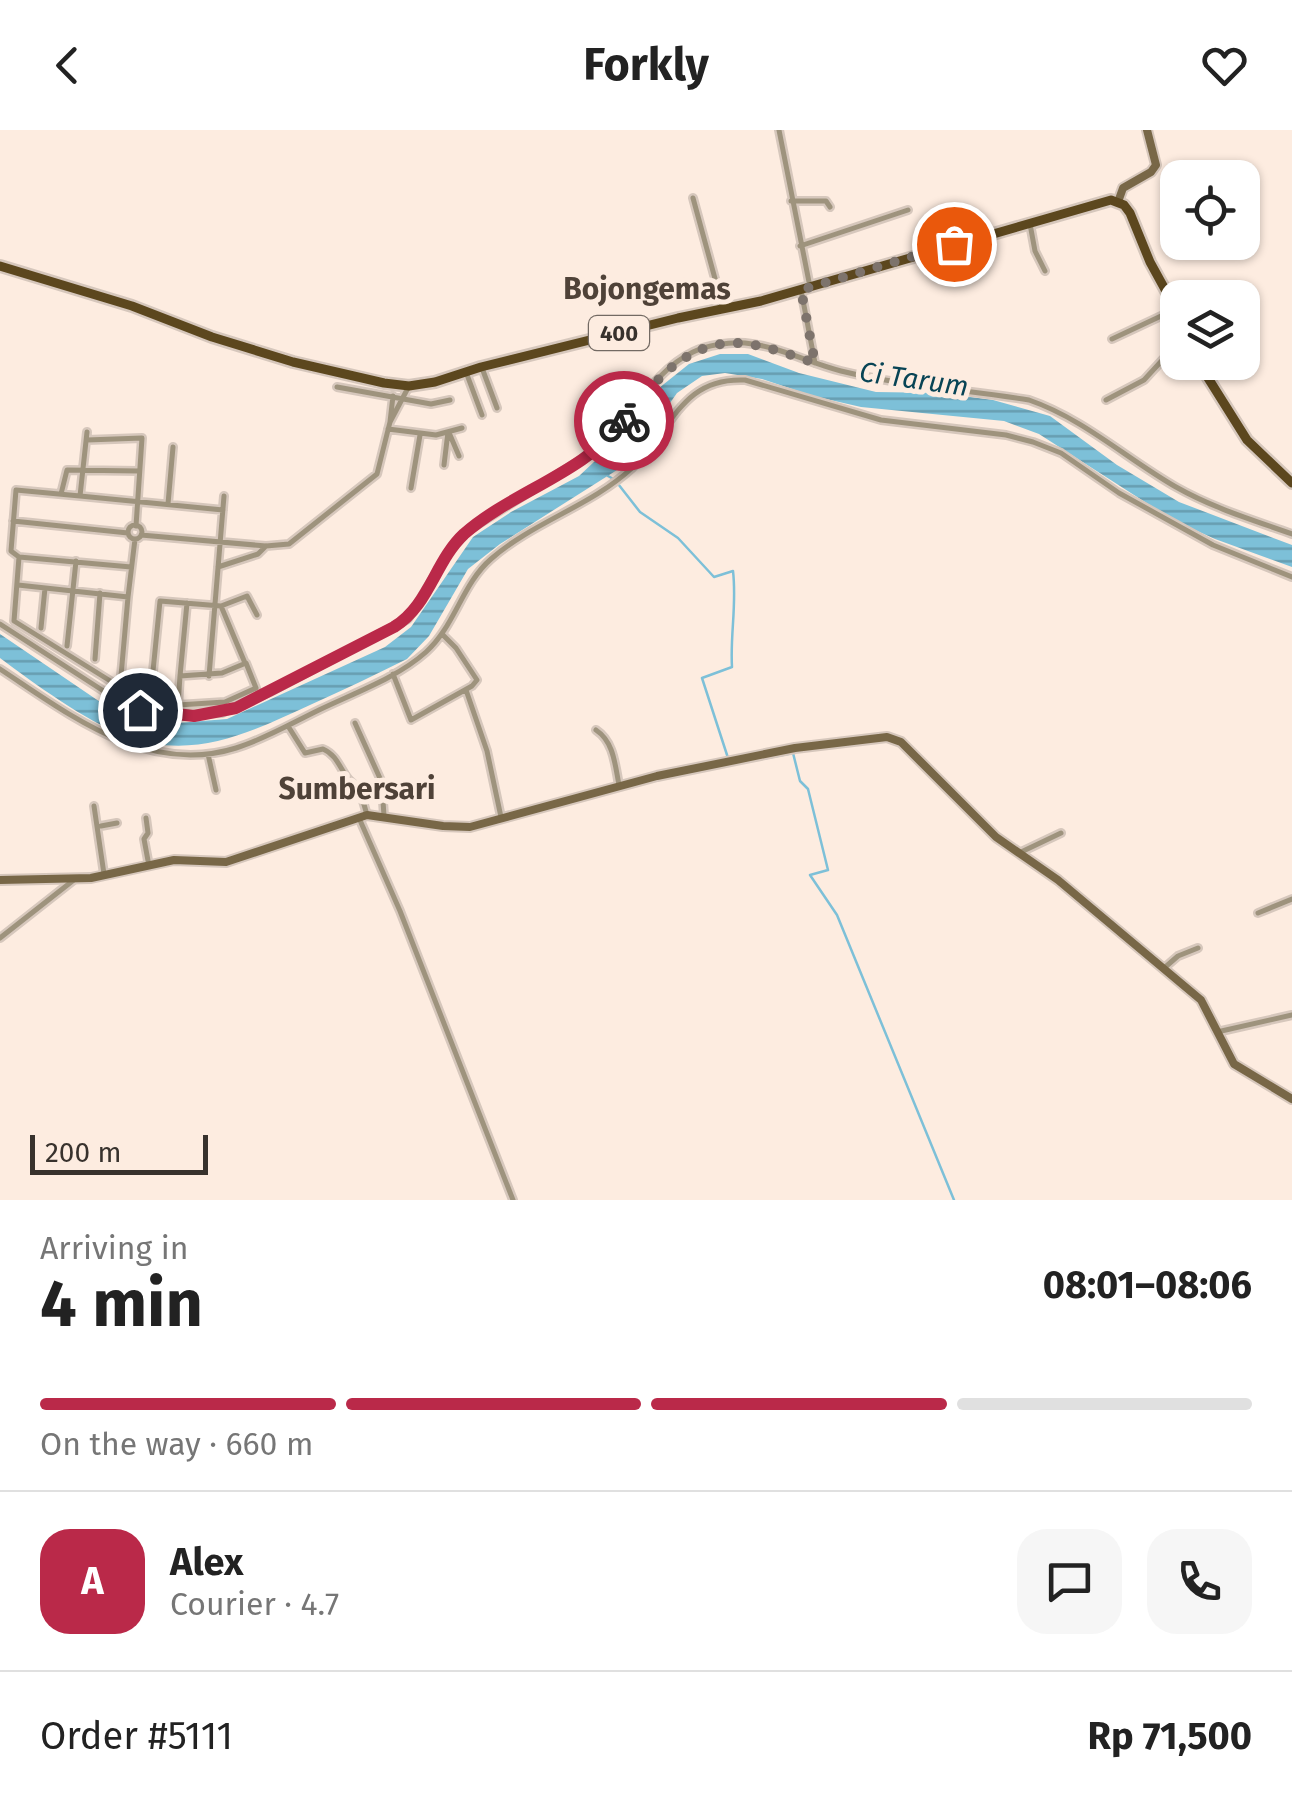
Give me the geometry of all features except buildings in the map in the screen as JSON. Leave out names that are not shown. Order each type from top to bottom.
[{"type":"main road","name":"400","points":[[0,266],[132,306],[280,358],[409,386],[806,288],[1104,201],[1118,202]]},
{"type":"main road","points":[[1118,202],[1136,222],[1160,280]]},
{"type":"main road","points":[[1209,380],[1247,440],[1292,482]]},
{"type":"street","points":[[779,130],[800,246],[815,363]]},
{"type":"street","points":[[1118,202],[1123,188],[1156,165],[1147,130]]},
{"type":"street","points":[[693,198],[724,308]]},
{"type":"street","points":[[791,201],[826,201],[830,207]]},
{"type":"street","points":[[800,246],[908,210]]},
{"type":"street","points":[[1030,224],[1036,251],[1046,271]]},
{"type":"street","points":[[1112,340],[1160,319]]},
{"type":"street","points":[[0,624],[140,710],[172,715],[222,713],[408,619],[458,541],[484,519],[598,449],[663,373],[691,353],[744,343],[842,371],[1029,400],[1050,407],[1178,488],[1292,534]]},
{"type":"street","points":[[1106,400],[1144,380],[1160,363]]},
{"type":"street","points":[[482,367],[497,408]]},
{"type":"street","points":[[466,372],[482,415]]},
{"type":"street","points":[[0,669],[112,739],[166,754],[208,754],[234,749],[389,676],[428,651],[491,559],[614,482],[649,450],[693,393],[730,379],[881,420],[1006,435],[1033,442],[1060,453],[1119,493],[1212,545],[1292,577]]},
{"type":"street","points":[[13,521],[138,537],[280,546],[296,540],[377,474],[395,385]]},
{"type":"street","points":[[389,425],[409,386]]},
{"type":"street","points":[[337,387],[431,404],[450,400]]},
{"type":"street","points":[[389,425],[420,435],[462,428]]},
{"type":"street","points":[[448,432],[459,456]]},
{"type":"street","points":[[444,465],[448,432]]},
{"type":"street","points":[[411,488],[420,435]]},
{"type":"street","points":[[80,496],[88,436],[140,436],[143,440],[138,537],[131,567],[120,687]]},
{"type":"street","points":[[168,504],[174,447]]},
{"type":"street","points":[[61,494],[66,471],[140,471]]},
{"type":"street","points":[[131,567],[20,557],[10,550],[17,487],[223,510]]},
{"type":"street","points":[[209,676],[218,606],[224,496]]},
{"type":"street","points":[[128,533],[136,526]]},
{"type":"street","points":[[218,567],[258,554],[266,546]]},
{"type":"street","points":[[20,557],[14,622],[150,701],[178,705],[226,702],[256,688],[218,606]]},
{"type":"street","points":[[68,646],[76,561]]},
{"type":"street","points":[[18,586],[128,596]]},
{"type":"street","points":[[41,628],[45,588]]},
{"type":"street","points":[[95,659],[100,593]]},
{"type":"street","points":[[150,701],[158,604],[163,600],[218,606],[246,596],[257,615]]},
{"type":"street","points":[[178,705],[187,603]]},
{"type":"street","points":[[389,676],[411,720],[466,690],[478,680],[442,634]]},
{"type":"street","points":[[180,676],[209,676],[246,663]]},
{"type":"street","points":[[466,690],[487,751],[501,817]]},
{"type":"street","points":[[355,723],[383,785]]},
{"type":"street","points":[[288,726],[305,752],[323,748],[335,756],[350,784],[360,787],[362,816],[513,1200]]},
{"type":"street","points":[[596,730],[611,749],[619,785]]},
{"type":"street","points":[[0,880],[104,876],[186,860],[226,862],[362,816],[460,827],[619,785],[795,748],[888,736],[901,742],[996,837],[1058,880],[1201,1000],[1234,1064],[1292,1100]]},
{"type":"street","points":[[208,754],[216,790]]},
{"type":"street","points":[[384,801],[384,816]]},
{"type":"street","points":[[94,806],[100,826],[104,876]]},
{"type":"street","points":[[146,818],[148,834],[144,839],[150,866]]},
{"type":"street","points":[[100,826],[118,824]]},
{"type":"street","points":[[1020,853],[1061,832]]},
{"type":"street","points":[[0,938],[76,879]]},
{"type":"street","points":[[1258,912],[1292,899]]},
{"type":"street","points":[[1164,969],[1178,956],[1198,948]]},
{"type":"street","points":[[1217,1032],[1292,1014]]},
{"type":"water","points":[[720,354],[748,354],[799,373],[876,392],[940,393],[993,400],[1050,416],[1117,465],[1179,502],[1292,545],[1292,567],[1173,520],[1039,434],[1004,421],[861,407],[762,379],[725,373],[702,376],[677,393],[637,450],[617,470],[500,544],[468,569],[429,636],[407,659],[243,734],[174,746],[125,736],[93,721],[0,658],[0,634],[109,708],[152,725],[227,719],[385,647],[411,627],[473,537],[579,476],[610,447],[659,388],[689,364]]},
{"type":"waterway","points":[[608,476],[640,512],[678,538],[714,577],[733,571],[732,667],[702,678],[728,758]]},
{"type":"waterway","points":[[730,765],[793,753],[800,781],[808,789],[828,870],[810,875],[837,915],[954,1200]]},
{"type":"way so far","points":[[624,421],[663,373],[703,348],[744,343],[815,363],[801,290],[954,244]]},
{"type":"district","name":"Bojongemas","points":[[647,289]]},
{"type":"district","name":"Sumbersari","points":[[357,789]]},
{"type":"route","points":[[140,710],[194,716],[222,713],[408,619],[450,550],[469,530],[582,460],[610,439],[624,421]]},
{"type":"water label","name":"Ci Tarum","points":[[914,379]]}]
